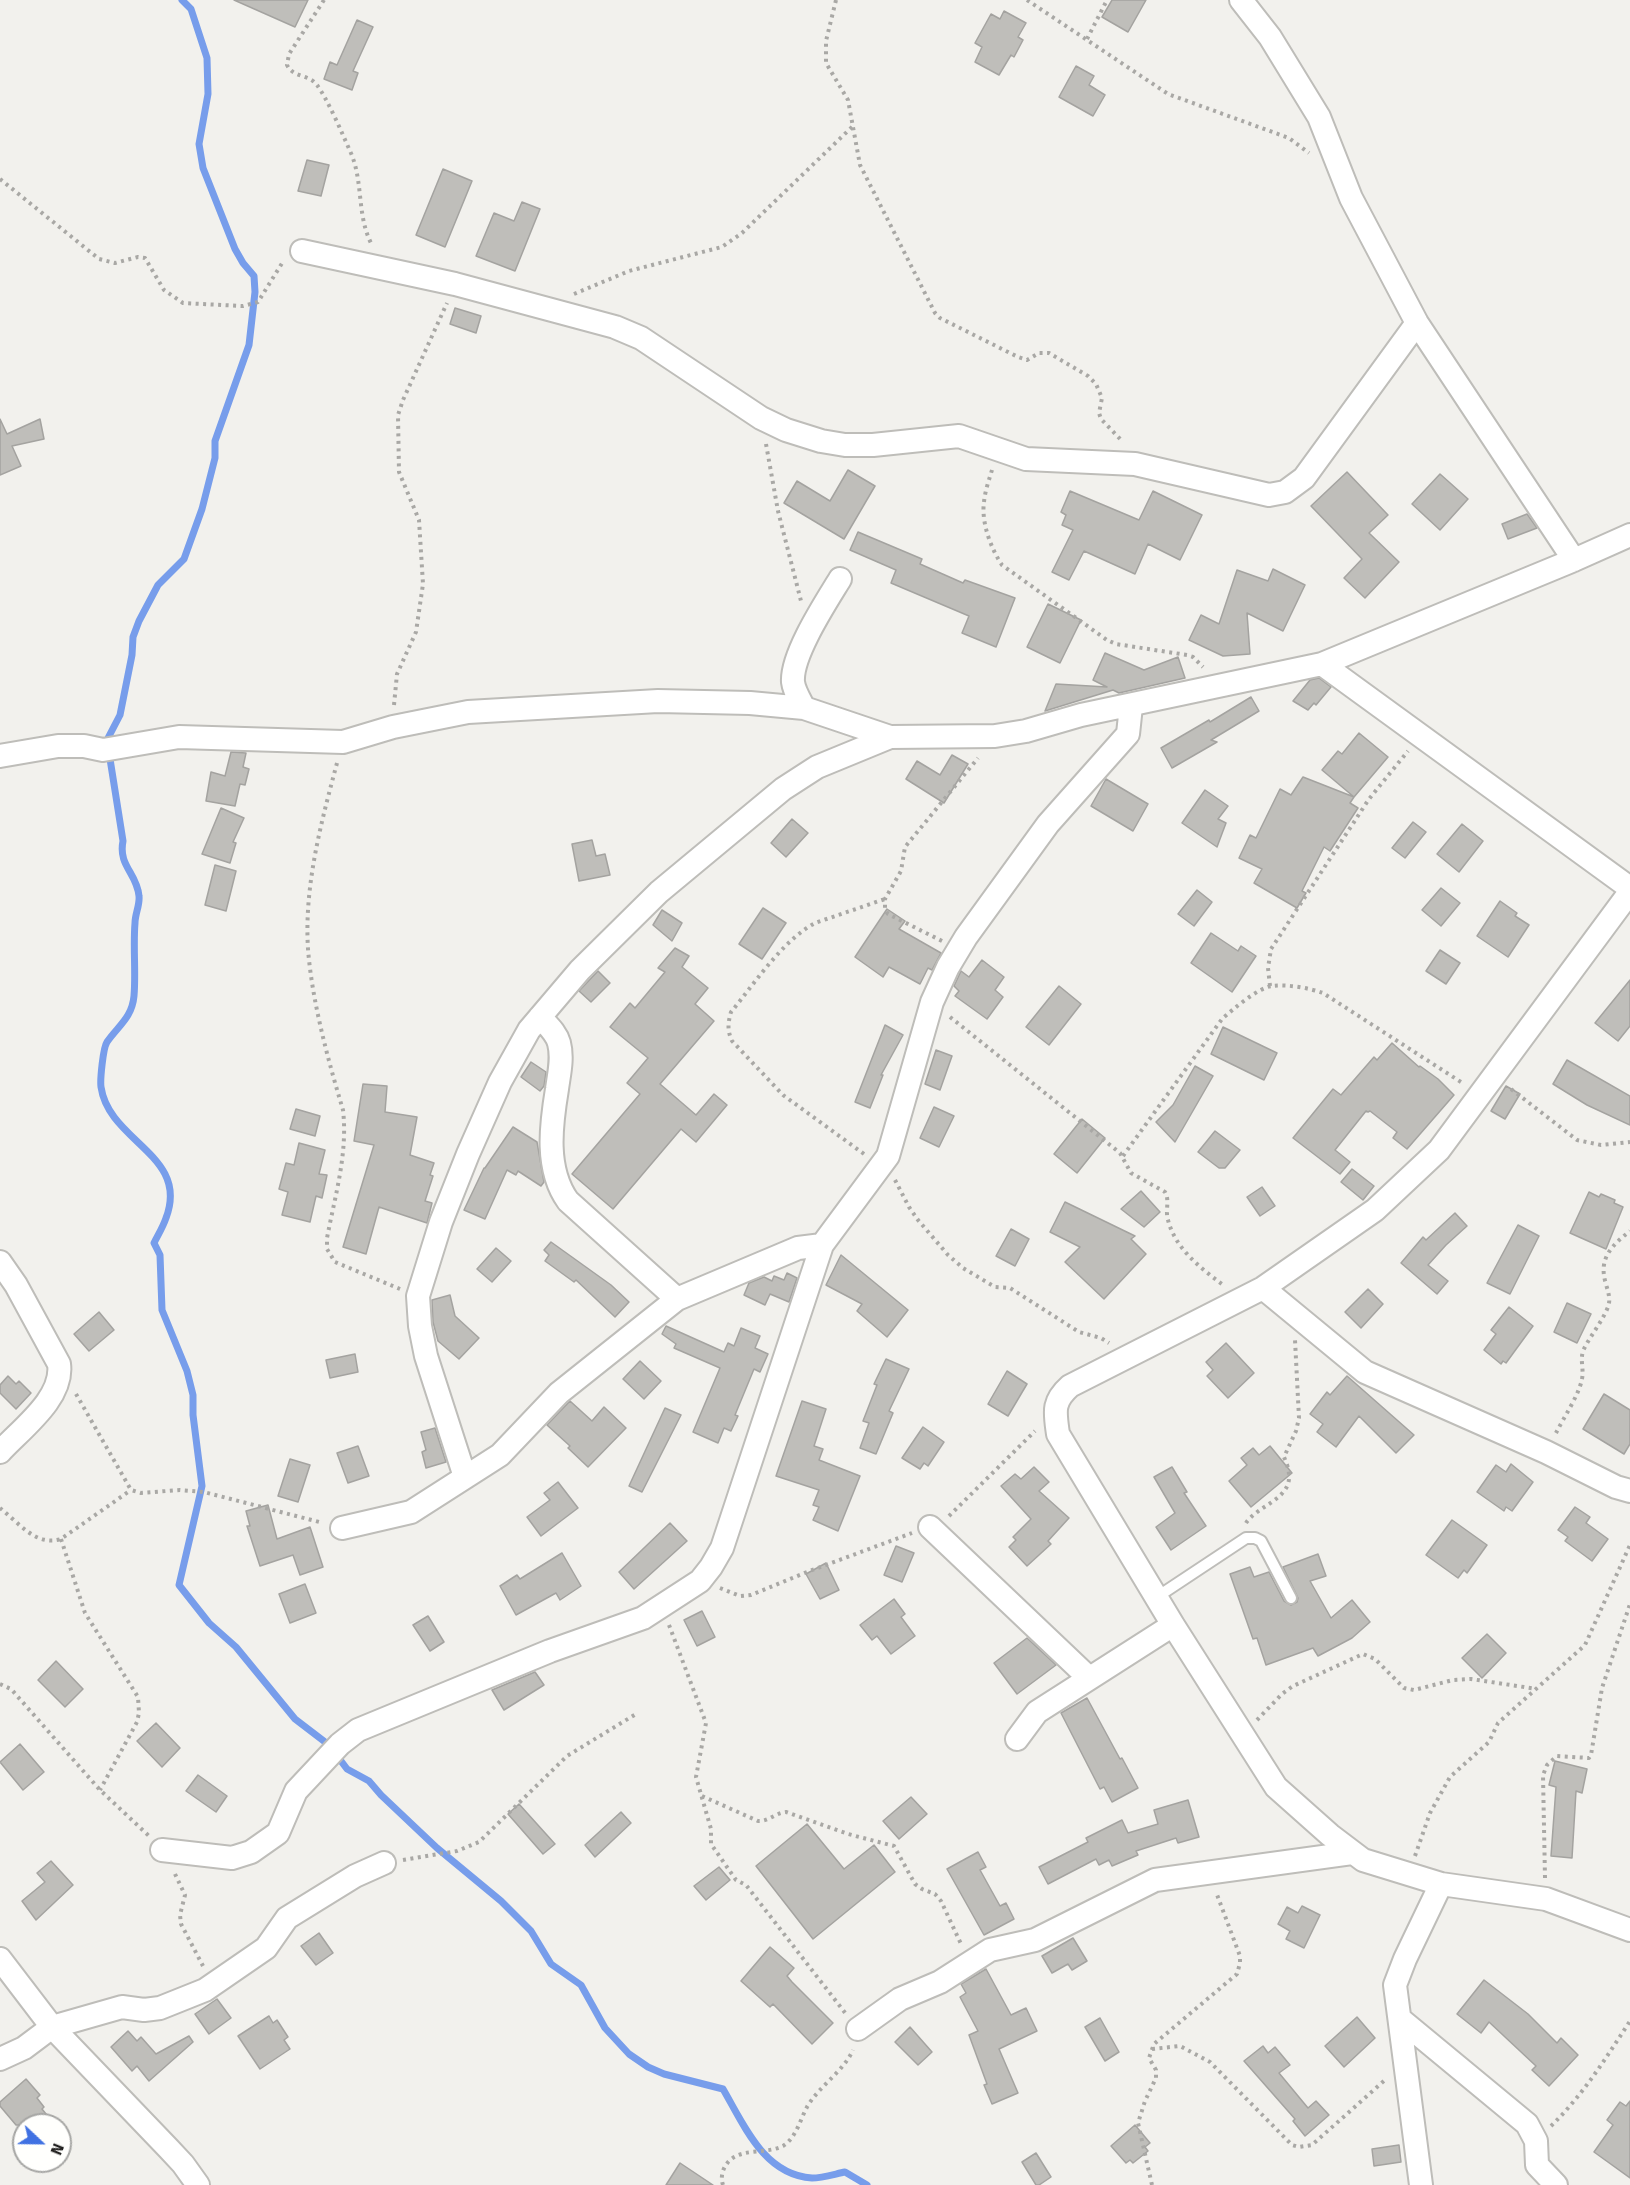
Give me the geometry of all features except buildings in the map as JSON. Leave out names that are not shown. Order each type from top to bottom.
[{"type":"street","points":[[1241,0],[1270,37],[1319,117],[1351,198],[1417,323],[1574,560]]},
{"type":"street","points":[[302,251],[455,284],[615,327],[641,338],[761,418],[786,430],[821,441],[845,445],[873,445],[959,436],[1015,457],[1035,461],[1135,464],[1269,495],[1286,492],[1304,478],[1417,323]]},
{"type":"street","points":[[0,756],[58,746],[114,748],[179,737],[343,742],[393,727],[468,712],[658,701],[804,708],[890,737],[995,736],[1322,664],[1630,535]]},
{"type":"street","points":[[804,708],[795,691],[796,663],[809,633],[840,579]]},
{"type":"street","points":[[1322,664],[1630,890],[1439,1150],[1375,1210],[1263,1288],[1070,1386],[1059,1396],[1055,1411],[1058,1434],[1173,1625],[1276,1787],[1352,1853],[1363,1860],[1441,1884],[1546,1899],[1630,1930]]},
{"type":"street","points":[[162,1850],[232,1858],[251,1852],[278,1833],[296,1791],[340,1744],[358,1730],[550,1651],[643,1618],[700,1581],[722,1548],[822,1245],[883,1163],[932,1002],[948,967],[1048,824],[1128,734],[1131,706]]},
{"type":"street","points":[[465,1477],[426,1356],[420,1326],[418,1296],[441,1221],[468,1154],[500,1082],[529,1030],[580,970],[658,892],[783,789],[817,767],[890,737]]},
{"type":"street","points":[[540,1017],[555,1033],[560,1053],[550,1127],[555,1173],[562,1192],[568,1201],[677,1299]]},
{"type":"street","points":[[342,1528],[411,1512],[500,1455],[559,1393],[677,1299],[798,1248],[822,1245]]},
{"type":"street","points":[[0,1262],[16,1285],[59,1365],[61,1376],[45,1405],[0,1452]]},
{"type":"street","points":[[1263,1288],[1365,1372],[1546,1452],[1616,1487],[1630,1491]]},
{"type":"street","points":[[930,1527],[1089,1678]]},
{"type":"street","points":[[1017,1739],[1037,1712],[1173,1625]]},
{"type":"street","points":[[858,2029],[900,1999],[940,1982],[990,1950],[1035,1940],[1155,1880],[1352,1853]]},
{"type":"street","points":[[0,2059],[24,2048],[52,2027],[122,2007],[144,2010],[160,2008],[205,1990],[266,1948],[287,1918],[355,1876],[384,1863]]},
{"type":"street","points":[[1421,2185],[1395,1985],[1441,1884]]},
{"type":"street","points":[[0,1959],[52,2027],[183,2164],[198,2185]]},
{"type":"street","points":[[1400,2019],[1527,2124],[1536,2141],[1537,2166],[1556,2185]]},
{"type":"lane","points":[[1157,1597],[1246,1538],[1255,1538],[1262,1540],[1291,1598]]},
{"type":"path","points":[[324,0],[289,54],[287,66],[291,72],[316,83],[350,149],[358,173],[364,228],[385,269]]},
{"type":"path","points":[[836,0],[825,54],[826,63],[848,100],[860,165],[935,313],[940,318],[1018,357],[1027,360],[1039,354],[1049,353],[1088,376],[1096,384],[1102,398],[1099,413],[1101,419],[1127,446],[1135,464]]},
{"type":"path","points":[[1027,0],[1168,94],[1289,138],[1310,153]]},
{"type":"path","points":[[1087,40],[1107,0]]},
{"type":"path","points":[[544,308],[617,275],[722,247],[742,233],[853,126]]},
{"type":"path","points":[[0,179],[99,259],[115,263],[138,257],[147,260],[164,290],[183,303],[243,306],[254,304],[258,302],[286,257],[291,253],[302,251]]},
{"type":"path","points":[[393,727],[397,675],[416,632],[423,584],[419,520],[399,472],[398,415],[455,284]]},
{"type":"path","points":[[761,418],[778,511],[809,633]]},
{"type":"path","points":[[997,450],[984,502],[984,514],[995,556],[1002,565],[1098,636],[1116,644],[1193,657],[1224,686]]},
{"type":"path","points":[[959,949],[888,914],[885,910],[885,899],[901,871],[905,847],[995,736]]},
{"type":"path","points":[[1270,986],[1268,968],[1271,950],[1369,799],[1421,736]]},
{"type":"path","points":[[343,742],[320,830],[309,917],[308,950],[320,1024],[345,1125],[345,1142],[327,1238],[327,1249],[335,1262],[418,1296]]},
{"type":"path","points":[[885,899],[805,928],[790,942],[731,1012],[728,1033],[732,1041],[783,1095],[883,1163],[909,1207],[948,1255],[963,1268],[995,1287],[1010,1288],[1079,1332],[1106,1340],[1124,1359]]},
{"type":"path","points":[[1123,1156],[1222,1019],[1238,1004],[1270,986],[1313,989],[1323,993],[1479,1094]]},
{"type":"path","points":[[932,1002],[1123,1156],[1131,1173],[1162,1190],[1167,1195],[1167,1215],[1170,1226],[1190,1260],[1241,1299]]},
{"type":"path","points":[[1494,1075],[1577,1140],[1600,1145],[1630,1142]]},
{"type":"path","points":[[1546,1452],[1581,1384],[1583,1372],[1581,1363],[1584,1350],[1608,1306],[1609,1295],[1602,1273],[1604,1263],[1614,1243],[1630,1231]]},
{"type":"path","points":[[1246,1538],[1245,1524],[1248,1519],[1284,1492],[1289,1482],[1284,1457],[1296,1431],[1299,1418],[1293,1314]]},
{"type":"path","points":[[59,1365],[131,1490],[141,1493],[180,1490],[204,1492],[342,1528]]},
{"type":"path","points":[[700,1581],[740,1596],[751,1595],[930,1527],[955,1512],[1055,1411]]},
{"type":"path","points":[[0,1508],[39,1540],[54,1541],[61,1539],[131,1490]]},
{"type":"path","points":[[61,1539],[85,1613],[138,1696],[137,1722],[100,1790]]},
{"type":"path","points":[[1410,1874],[1430,1813],[1450,1777],[1489,1742],[1498,1722],[1585,1645],[1630,1545]]},
{"type":"path","points":[[1546,1899],[1543,1775],[1547,1765],[1557,1756],[1589,1758],[1591,1755],[1602,1688],[1630,1604]]},
{"type":"path","points":[[662,1606],[705,1719],[705,1731],[696,1777],[711,1829],[712,1846],[736,1880],[746,1885],[858,2029],[852,2052],[808,2105],[791,2139],[781,2147],[731,2159],[724,2167],[721,2179],[723,2185]]},
{"type":"path","points":[[1244,1734],[1282,1694],[1293,1686],[1363,1654],[1375,1659],[1404,1688],[1414,1690],[1453,1680],[1471,1679],[1537,1689]]},
{"type":"path","points":[[0,1684],[11,1689],[100,1790],[162,1850],[184,1892],[185,1900],[180,1921],[203,1966],[205,1990]]},
{"type":"path","points":[[384,1863],[457,1851],[479,1842],[567,1756],[636,1714]]},
{"type":"path","points":[[702,1796],[758,1821],[762,1822],[786,1812],[848,1834],[894,1846],[915,1884],[935,1894],[941,1901],[970,1961]]},
{"type":"path","points":[[1152,2185],[1138,2123],[1156,2078],[1156,2070],[1149,2058],[1151,2049],[1173,2027],[1237,1974],[1239,1968],[1240,1956],[1208,1871]]},
{"type":"path","points":[[1536,2141],[1570,2107],[1630,2021]]},
{"type":"path","points":[[1151,2049],[1179,2046],[1210,2062],[1292,2145],[1299,2147],[1312,2145],[1405,2062]]},
{"type":"waterway","points":[[182,0],[191,9],[207,58],[208,94],[199,144],[203,168],[235,249],[254,276],[255,292],[249,345],[215,441],[215,458],[202,509],[184,559],[158,585],[139,621],[133,637],[132,655],[120,715],[107,740],[123,841],[123,857],[138,888],[139,899],[135,923],[133,1004],[127,1016],[107,1042],[101,1083],[107,1106],[118,1122],[158,1163],[167,1179],[170,1197],[166,1218],[154,1243],[160,1255],[162,1310],[187,1371],[193,1395],[193,1415],[202,1486],[179,1585],[209,1623],[236,1647],[295,1719],[329,1745],[347,1769],[369,1781],[437,1848],[501,1901],[531,1931],[551,1964],[581,1985],[605,2028],[629,2054],[648,2067],[664,2074],[723,2089],[757,2146],[781,2168],[795,2175],[812,2178],[845,2172],[867,2185]]}]
